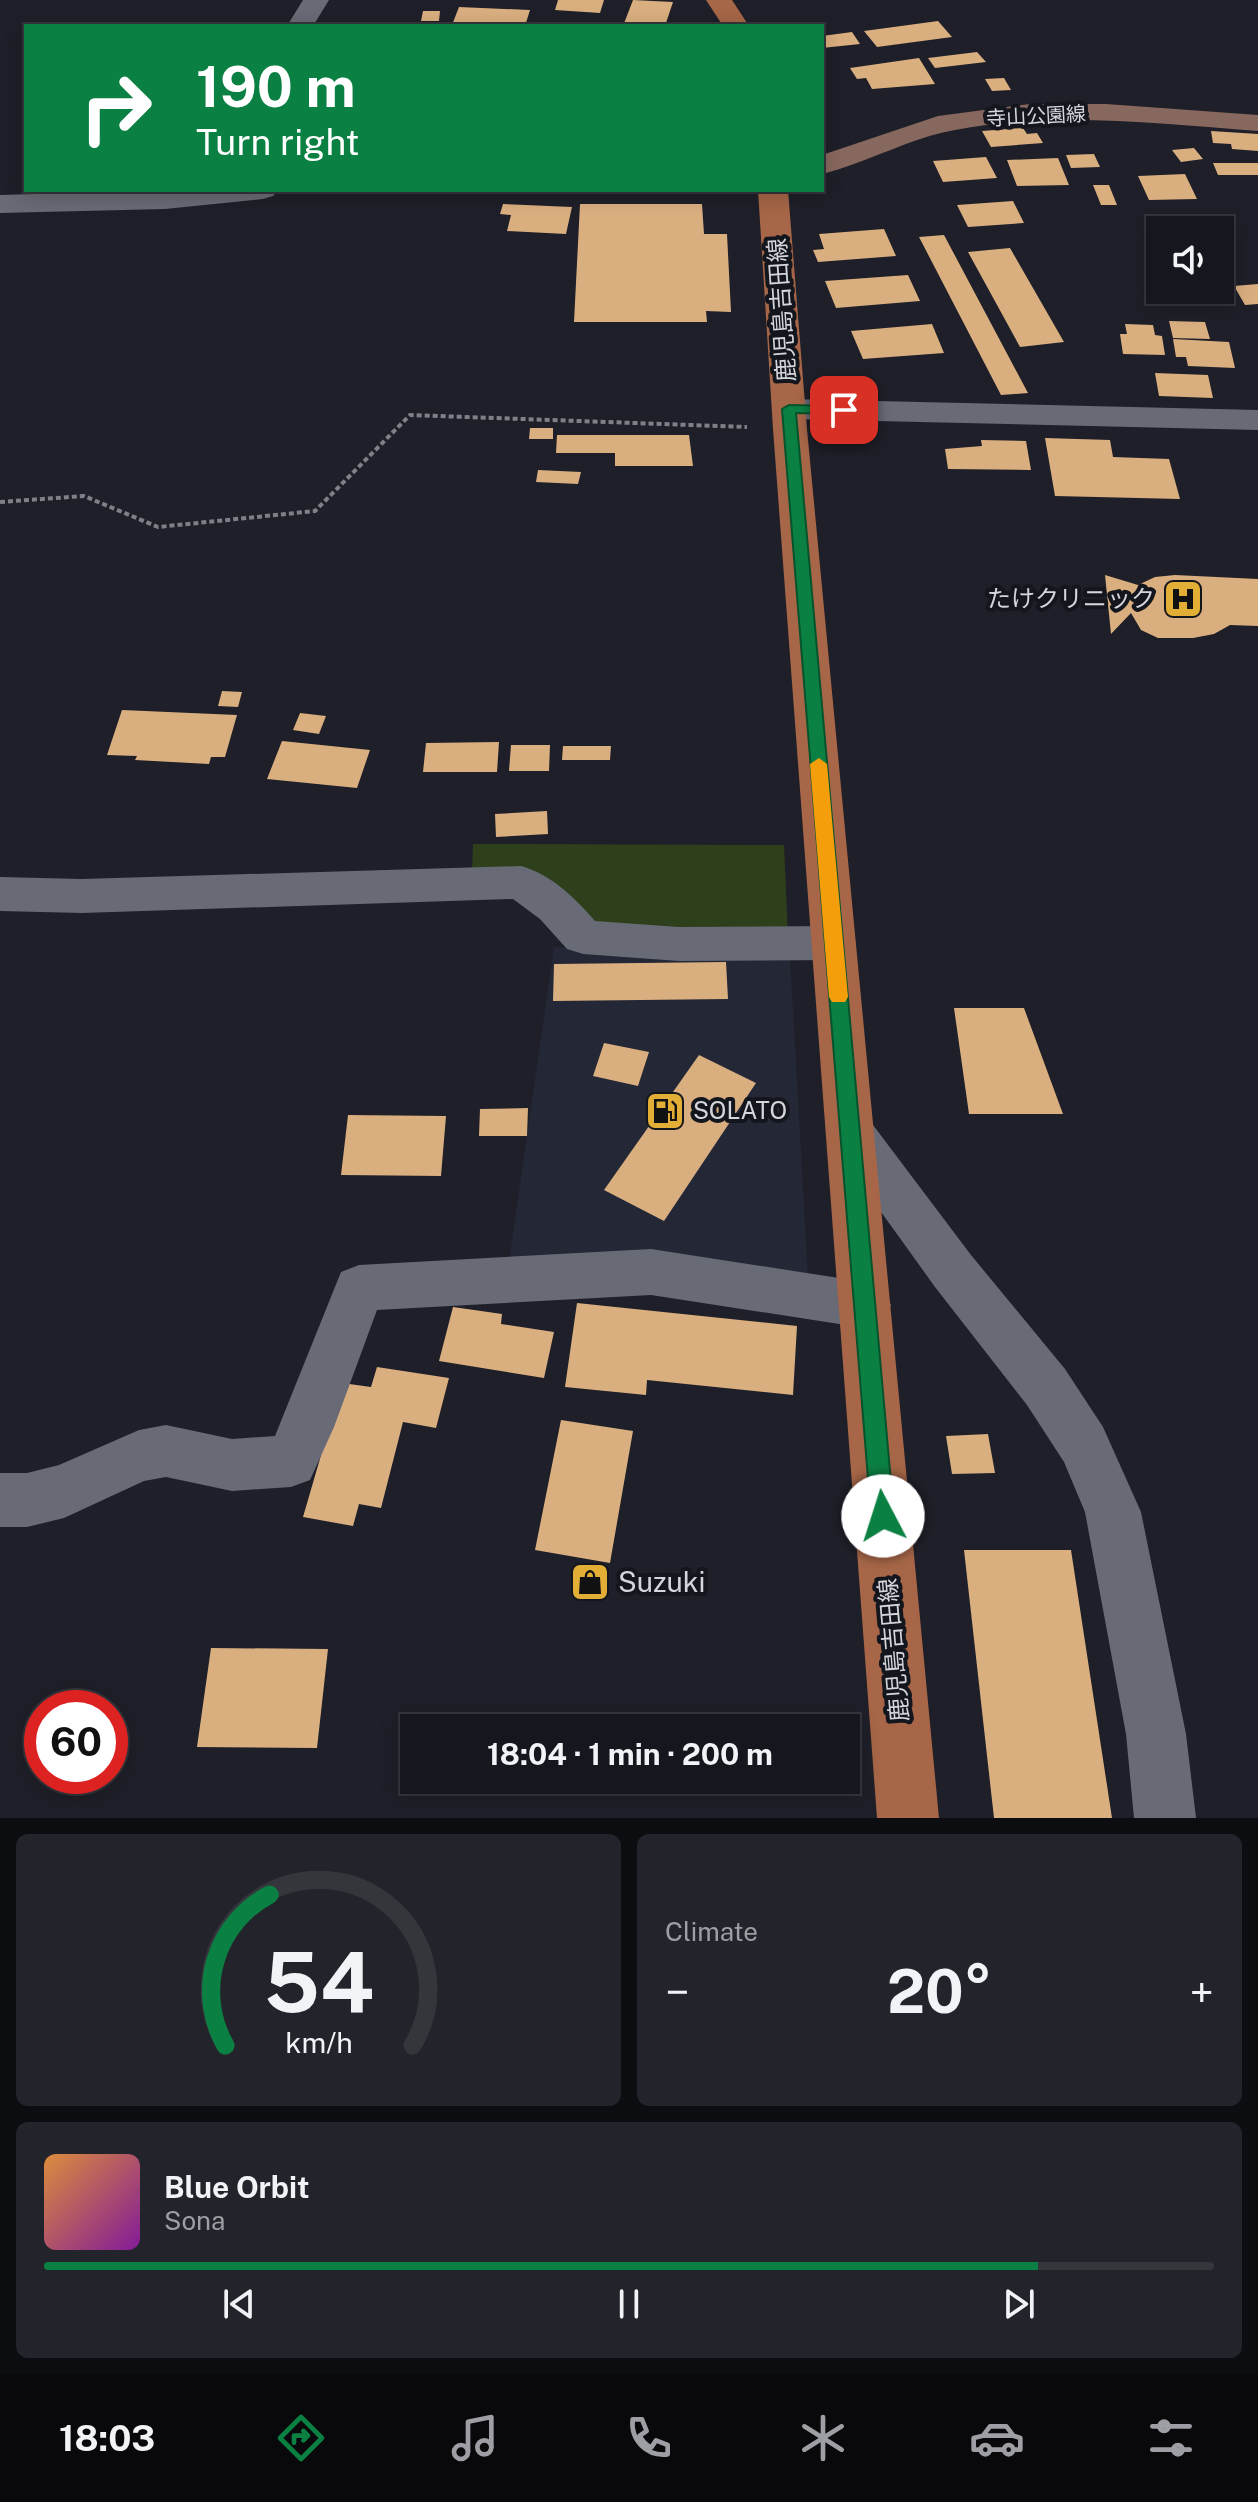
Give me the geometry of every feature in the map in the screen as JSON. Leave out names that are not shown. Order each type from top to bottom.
[{"type":"main road","points":[[719,0],[735,24]]},
{"type":"main road","name":"寺山公園線","points":[[824,164],[915,131],[1007,114],[1063,111],[1258,123]]},
{"type":"main road","name":"鹿児島吉田線","points":[[773,192],[908,1818]]},
{"type":"street","points":[[300,24],[316,0]]},
{"type":"street","points":[[0,204],[118,203],[213,198],[250,192]]},
{"type":"street","points":[[790,419],[1258,420]]},
{"type":"street","points":[[0,894],[82,896],[324,891],[521,882],[556,907],[583,937],[679,944],[834,943]]},
{"type":"street","points":[[850,1131],[953,1271],[1046,1387],[1084,1445],[1113,1512],[1156,1734],[1165,1818]]},
{"type":"street","points":[[0,1500],[27,1500],[64,1491],[139,1456],[166,1451],[232,1465],[291,1461],[307,1427],[359,1288],[651,1272],[865,1305]]},
{"type":"path","points":[[0,502],[84,496],[158,527],[315,511],[410,415],[790,419]]},
{"type":"shaded area","name":"SOLATO","points":[[554,947],[790,956],[809,1294],[507,1275]]},
{"type":"green space","points":[[473,844],[784,845],[788,934],[590,933],[472,870]]},
{"type":"building","points":[[558,0],[604,0],[600,13],[555,10]]},
{"type":"building","points":[[633,0],[673,2],[666,24],[624,24]]},
{"type":"building","points":[[459,7],[530,10],[526,24],[452,24]]},
{"type":"building","points":[[423,11],[440,11],[439,21],[421,21]]},
{"type":"building","points":[[938,21],[952,37],[877,47],[864,31]]},
{"type":"building","points":[[852,32],[860,44],[824,48],[824,36]]},
{"type":"building","points":[[977,52],[986,62],[935,68],[928,58]]},
{"type":"building","points":[[919,58],[935,84],[872,89],[866,78],[857,79],[850,68]]},
{"type":"building","points":[[1004,78],[1011,90],[992,91],[985,79]]},
{"type":"building","points":[[1023,128],[1027,134],[1037,133],[1043,143],[991,147],[982,131]]},
{"type":"building","points":[[1211,131],[1258,134],[1258,151],[1232,149],[1231,144],[1213,143]]},
{"type":"building","points":[[1194,148],[1203,159],[1181,162],[1172,150]]},
{"type":"building","points":[[1094,154],[1100,167],[1071,168],[1066,155]]},
{"type":"building","points":[[986,157],[997,178],[943,182],[933,161]]},
{"type":"building","points":[[1058,158],[1069,185],[1017,186],[1007,160]]},
{"type":"building","points":[[1213,163],[1258,163],[1258,175],[1218,175]]},
{"type":"building","points":[[1185,174],[1197,199],[1149,200],[1138,176]]},
{"type":"building","points":[[1093,185],[1109,185],[1117,205],[1101,205]]},
{"type":"building","points":[[1013,201],[1024,223],[968,227],[957,205]]},
{"type":"building","points":[[503,204],[572,207],[566,234],[507,231],[511,215],[500,214]]},
{"type":"building","points":[[580,204],[702,204],[704,234],[727,234],[731,312],[706,311],[707,322],[574,322]]},
{"type":"building","points":[[884,229],[896,256],[818,262],[813,250],[824,249],[819,234]]},
{"type":"building","points":[[944,235],[1028,393],[1001,395],[919,237]]},
{"type":"building","points":[[1010,248],[1064,342],[1020,347],[968,252]]},
{"type":"building","points":[[908,275],[920,301],[836,308],[825,281]]},
{"type":"building","points":[[1258,284],[1258,304],[1245,305],[1234,286]]},
{"type":"building","points":[[1169,321],[1205,322],[1210,339],[1173,338]]},
{"type":"building","points":[[932,324],[944,353],[863,359],[851,331]]},
{"type":"building","points":[[1125,324],[1153,325],[1155,335],[1162,336],[1165,355],[1123,354],[1120,334],[1127,334]]},
{"type":"building","points":[[1173,339],[1229,342],[1235,368],[1188,366],[1186,357],[1176,357]]},
{"type":"building","points":[[1155,373],[1208,375],[1213,398],[1159,396]]},
{"type":"building","points":[[530,428],[553,428],[553,439],[529,439]]},
{"type":"building","points":[[557,435],[689,435],[693,466],[615,466],[615,453],[556,453]]},
{"type":"building","points":[[1045,438],[1110,440],[1113,457],[1169,459],[1180,499],[1055,496]]},
{"type":"building","points":[[981,440],[1026,441],[1031,470],[948,469],[945,449],[982,446]]},
{"type":"building","points":[[538,470],[581,472],[578,484],[536,482]]},
{"type":"building","name":"たけクリニック","points":[[1105,575],[1138,585],[1155,577],[1175,575],[1258,579],[1258,626],[1230,625],[1214,634],[1193,638],[1158,638],[1141,630],[1131,613],[1111,634]]},
{"type":"building","points":[[222,691],[242,692],[238,707],[218,706]]},
{"type":"building","points":[[122,710],[237,715],[225,757],[211,757],[209,764],[135,760],[137,756],[107,755]]},
{"type":"building","points":[[300,713],[326,716],[319,734],[293,730]]},
{"type":"building","points":[[282,741],[370,750],[357,788],[267,779]]},
{"type":"building","points":[[499,742],[497,772],[423,772],[426,743]]},
{"type":"building","points":[[511,745],[550,745],[549,771],[509,771]]},
{"type":"building","points":[[563,746],[611,746],[610,760],[562,760]]},
{"type":"building","points":[[547,811],[548,834],[496,837],[495,814]]},
{"type":"building","points":[[726,962],[728,999],[553,1001],[554,964]]},
{"type":"building","points":[[954,1008],[1024,1008],[1063,1114],[969,1114]]},
{"type":"building","points":[[604,1043],[649,1052],[638,1086],[593,1076]]},
{"type":"building","points":[[699,1055],[756,1083],[664,1221],[604,1190]]},
{"type":"building","points":[[528,1108],[527,1136],[479,1136],[480,1109]]},
{"type":"building","points":[[348,1115],[446,1116],[441,1176],[341,1175]]},
{"type":"building","points":[[577,1303],[797,1326],[793,1395],[647,1380],[646,1395],[565,1387]]},
{"type":"building","points":[[453,1307],[502,1314],[501,1324],[554,1332],[544,1378],[439,1361]]},
{"type":"building","points":[[377,1367],[449,1378],[436,1428],[403,1422],[381,1508],[359,1504],[353,1526],[303,1517],[342,1383],[371,1387]]},
{"type":"building","points":[[561,1420],[633,1431],[610,1563],[535,1550]]},
{"type":"building","points":[[988,1434],[995,1473],[952,1474],[946,1436]]},
{"type":"building","points":[[964,1550],[1071,1550],[1112,1818],[994,1818]]},
{"type":"building","points":[[211,1648],[328,1649],[317,1748],[197,1747]]},
{"type":"slow traffic","points":[[819,764],[839,997]]},
{"type":"place","name":"たけクリニック","points":[[1183,599]]},
{"type":"place","name":"SOLATO","points":[[665,1111]]},
{"type":"place","name":"Suzuki","points":[[590,1582]]},
{"type":"route","points":[[844,410],[789,409],[883,1516]]}]
